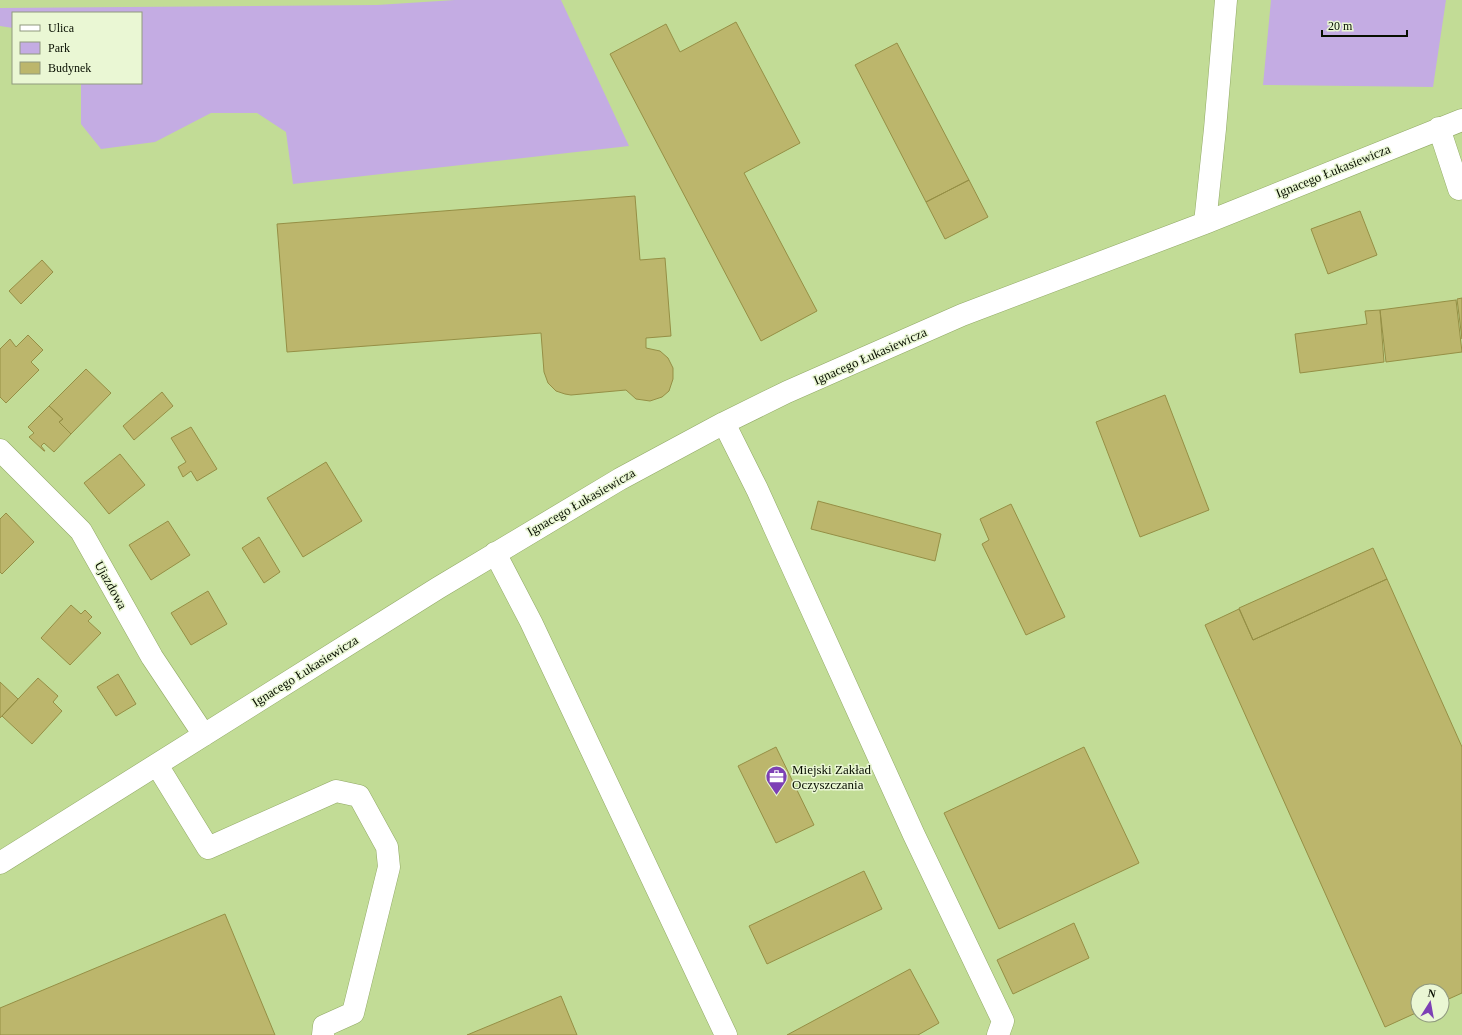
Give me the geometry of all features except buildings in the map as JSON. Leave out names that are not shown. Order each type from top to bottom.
[{"type":"street","points":[[1205,223],[1226,0]]},
{"type":"street","name":"Ignacego Łukasiewicza","points":[[0,864],[495,553],[620,479],[724,422],[787,392],[962,315],[1205,223],[1438,128],[1462,120]]},
{"type":"street","points":[[1438,128],[1459,189]]},
{"type":"street","points":[[724,422],[757,488],[914,835],[1003,1021],[998,1035]]},
{"type":"street","name":"Ujazdowa","points":[[0,450],[81,531],[152,657],[204,735]]},
{"type":"street","points":[[495,553],[531,622],[726,1035]]},
{"type":"street","points":[[157,765],[208,848],[336,791],[358,796],[387,847],[389,867],[353,1013],[324,1026],[323,1035]]},
{"type":"green space","points":[[455,0],[561,0],[629,146],[293,184],[286,132],[257,113],[211,113],[155,142],[101,149],[81,124],[81,84],[142,84],[142,12],[12,12],[12,28],[0,26],[0,8],[377,5]]},
{"type":"green space","points":[[1271,0],[1446,0],[1433,87],[1263,85]]},
{"type":"place","name":"Miejski Zakład Oczyszczania","points":[[777,796]]}]
